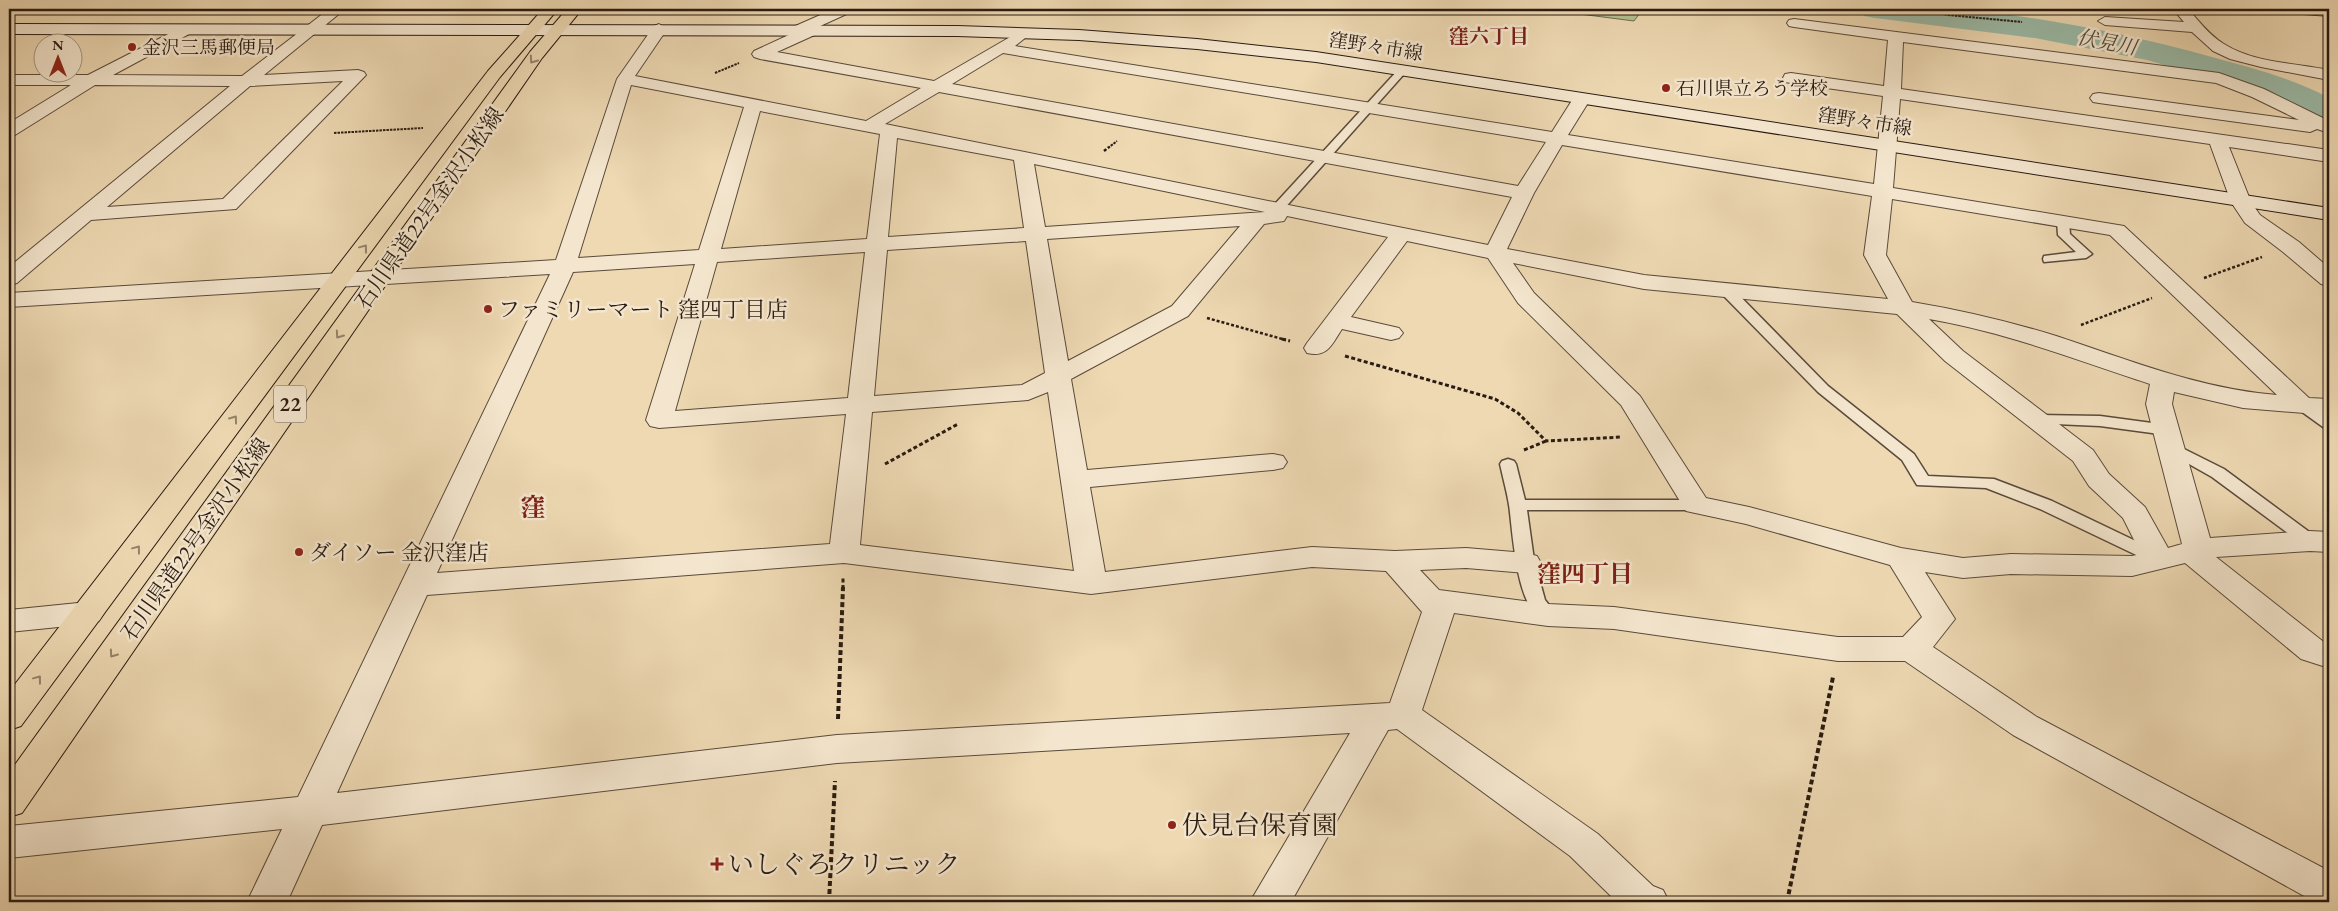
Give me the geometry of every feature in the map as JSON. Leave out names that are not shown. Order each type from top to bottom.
[{"type":"main road","name":"石川県道22号金沢小松線","points":[[9,718],[509,56],[546,23],[575,9]]},
{"type":"main road","name":"石川県道22号金沢小松線","points":[[9,802],[536,54],[546,23]]},
{"type":"street","points":[[9,278],[246,81],[338,9]]},
{"type":"street","points":[[760,54],[846,9]]},
{"type":"street","points":[[2180,9],[2198,28],[2225,51],[2264,62],[2329,75]]},
{"type":"street","points":[[2291,9],[2329,12]]},
{"type":"street","points":[[2105,21],[2198,28]]},
{"type":"street","name":"窪野々市線","points":[[9,29],[309,30],[546,23],[660,30],[806,30],[1079,35],[1197,44],[1316,57],[1401,72],[1582,98],[2241,202],[2329,214]]},
{"type":"street","points":[[1794,23],[2219,78],[2258,92],[2329,129]]},
{"type":"street","points":[[9,131],[90,81],[186,30]]},
{"type":"street","points":[[267,902],[566,266],[625,79],[660,30]]},
{"type":"street","points":[[878,129],[938,86],[1025,34]]},
{"type":"street","points":[[1896,36],[1888,146],[1875,255],[1904,308],[1954,356],[2083,456],[2099,480],[2135,513],[2159,559]]},
{"type":"street","points":[[1000,48],[2117,230],[2303,406]]},
{"type":"street","points":[[760,54],[1324,155],[1524,193]]},
{"type":"street","points":[[9,80],[246,81],[358,75],[229,206],[87,214]]},
{"type":"street","points":[[1791,78],[2329,156]]},
{"type":"street","points":[[625,79],[1023,157],[1268,213]]},
{"type":"street","points":[[1495,252],[1524,193],[1582,98]]},
{"type":"street","points":[[2099,98],[2329,129]]},
{"type":"street","points":[[753,105],[659,420],[1028,392],[1180,311],[1268,213]]},
{"type":"street","points":[[844,553],[876,244],[878,129]]},
{"type":"street","points":[[2217,139],[2241,202],[2252,219],[2291,247],[2329,279]]},
{"type":"street","points":[[1023,157],[1091,584]]},
{"type":"street","points":[[9,300],[380,278],[1035,234],[1268,213],[1311,215],[1644,282],[1904,308],[1958,317],[2011,331],[2163,380],[2243,400],[2329,407]]},
{"type":"street","points":[[1316,348],[1401,234]]},
{"type":"street","points":[[1495,252],[1526,298],[1631,401],[1696,505],[1749,516],[1901,558],[1963,568],[2011,564],[2132,566],[2194,550],[2319,541]]},
{"type":"street","points":[[1338,321],[1391,333]]},
{"type":"street","points":[[2163,380],[2159,404],[2170,439],[2194,550],[2313,651],[2329,656]]},
{"type":"street","points":[[1074,480],[1273,462]]},
{"type":"street","points":[[416,585],[844,553],[1091,584],[1312,557],[1395,561],[1466,558],[1526,563]]},
{"type":"street","points":[[1901,558],[1939,619],[1912,649]]},
{"type":"street","points":[[1270,902],[1390,716],[1439,610],[1395,561]]},
{"type":"street","points":[[1429,599],[1548,615],[1614,618],[1838,649],[1912,649],[2025,726],[2329,890]]},
{"type":"street","points":[[9,621],[88,613]]},
{"type":"street","points":[[9,842],[310,812],[836,750],[1390,716],[1584,845],[1639,898],[1648,902]]},
{"type":"lane","points":[[1268,213],[1401,72]]},
{"type":"lane","points":[[2048,259],[2086,254],[2064,235],[2063,222]]},
{"type":"lane","points":[[1726,290],[1823,389],[1908,457],[1923,481],[1988,483],[2046,505],[2159,559]]},
{"type":"lane","points":[[2303,406],[2329,424]]},
{"type":"lane","points":[[2038,420],[2100,421],[2170,439],[2319,541]]},
{"type":"lane","points":[[1508,464],[1518,505],[1526,563],[1536,602],[1548,615]]},
{"type":"lane","points":[[1518,505],[1696,505]]},
{"type":"path","points":[[1917,9],[1948,15],[2022,22]]},
{"type":"path","points":[[678,90],[760,54]]},
{"type":"path","points":[[299,135],[456,126]]},
{"type":"path","points":[[1180,311],[1495,399],[1525,419],[1546,441],[1652,435]]},
{"type":"path","points":[[851,483],[961,422]]},
{"type":"path","points":[[1787,902],[1838,649]]},
{"type":"green space","points":[[1541,9],[1643,9],[1634,21]]},
{"type":"waterway","name":"伏見川","points":[[1875,9],[2035,28],[2152,51],[2256,80],[2307,101],[2329,114]]},
{"type":"place","name":"金沢三馬郵便局","points":[[132,47]]},
{"type":"place","name":"石川県立ろう学校","points":[[1666,88]]},
{"type":"place","name":"ファミリーマート 窪四丁目店","points":[[488,309]]},
{"type":"place","name":"ダイソー 金沢窪店","points":[[299,552]]},
{"type":"place","name":"伏見台保育園","points":[[1172,825]]},
{"type":"place","name":"いしぐろクリニック","points":[[717,864]]},
{"type":"district","name":"窪六丁目","points":[[1489,36]]},
{"type":"district","name":"窪","points":[[533,507]]},
{"type":"district","name":"窪四丁目","points":[[1585,574]]}]
